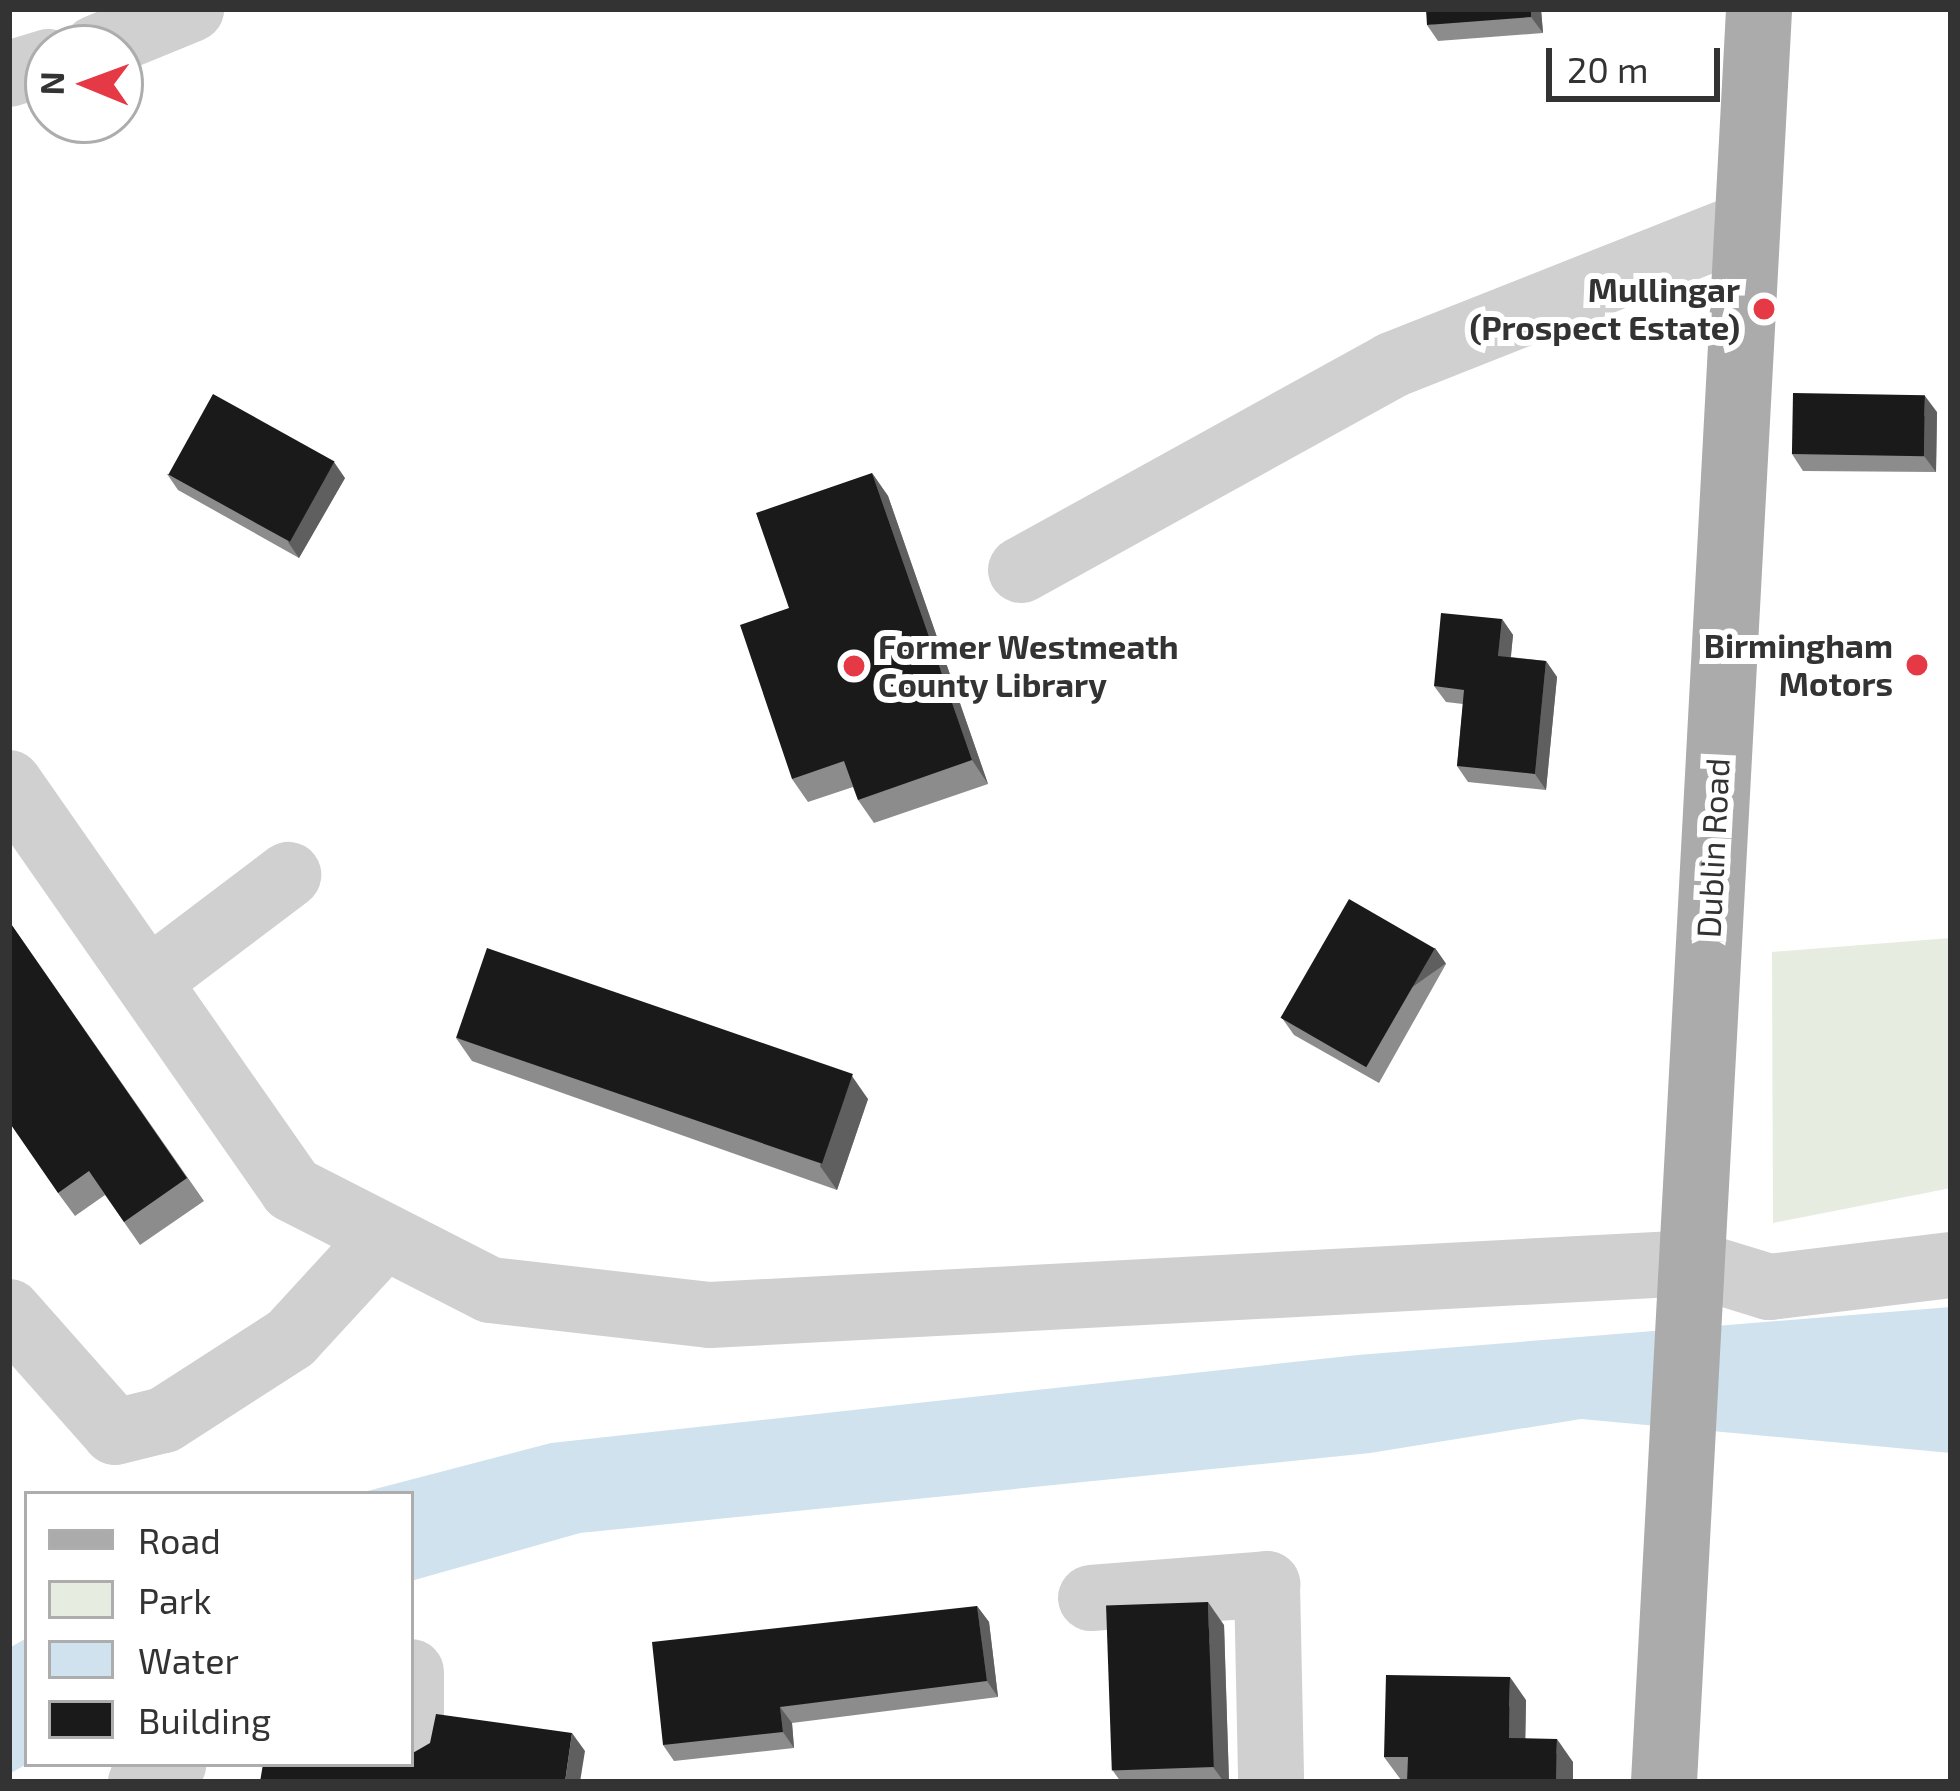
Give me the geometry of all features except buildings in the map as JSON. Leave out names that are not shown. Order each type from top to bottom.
[{"type":"main road","name":"Dublin Road","points":[[1664,1782],[1759,9]]},
{"type":"street","points":[[144,28],[191,9]]},
{"type":"street","points":[[1022,570],[1392,365],[1745,225]]},
{"type":"street","points":[[17,810],[148,981],[292,1190],[380,1240],[490,1290],[710,1315],[1691,1263],[1769,1287],[1951,1265]]},
{"type":"street","points":[[148,981],[288,874]]},
{"type":"street","points":[[9,1312],[115,1432],[164,1420],[291,1338],[380,1240]]},
{"type":"street","points":[[1091,1598],[1267,1584],[1271,1782]]},
{"type":"green space","points":[[1951,938],[1951,1188],[1773,1223],[1772,952]]},
{"type":"water","points":[[1951,1307],[1951,1453],[1581,1419],[1370,1453],[580,1533],[414,1580],[414,1491],[367,1491],[551,1443],[1358,1355]]},
{"type":"water","points":[[24,1640],[24,1766],[9,1774],[9,1648]]},
{"type":"place","name":"Mullingar (Prospect Estate)","points":[[1764,309]]},
{"type":"place","name":"Birmingham Motors","points":[[1917,665]]},
{"type":"place","name":"Former Westmeath County Library","points":[[854,666]]}]
